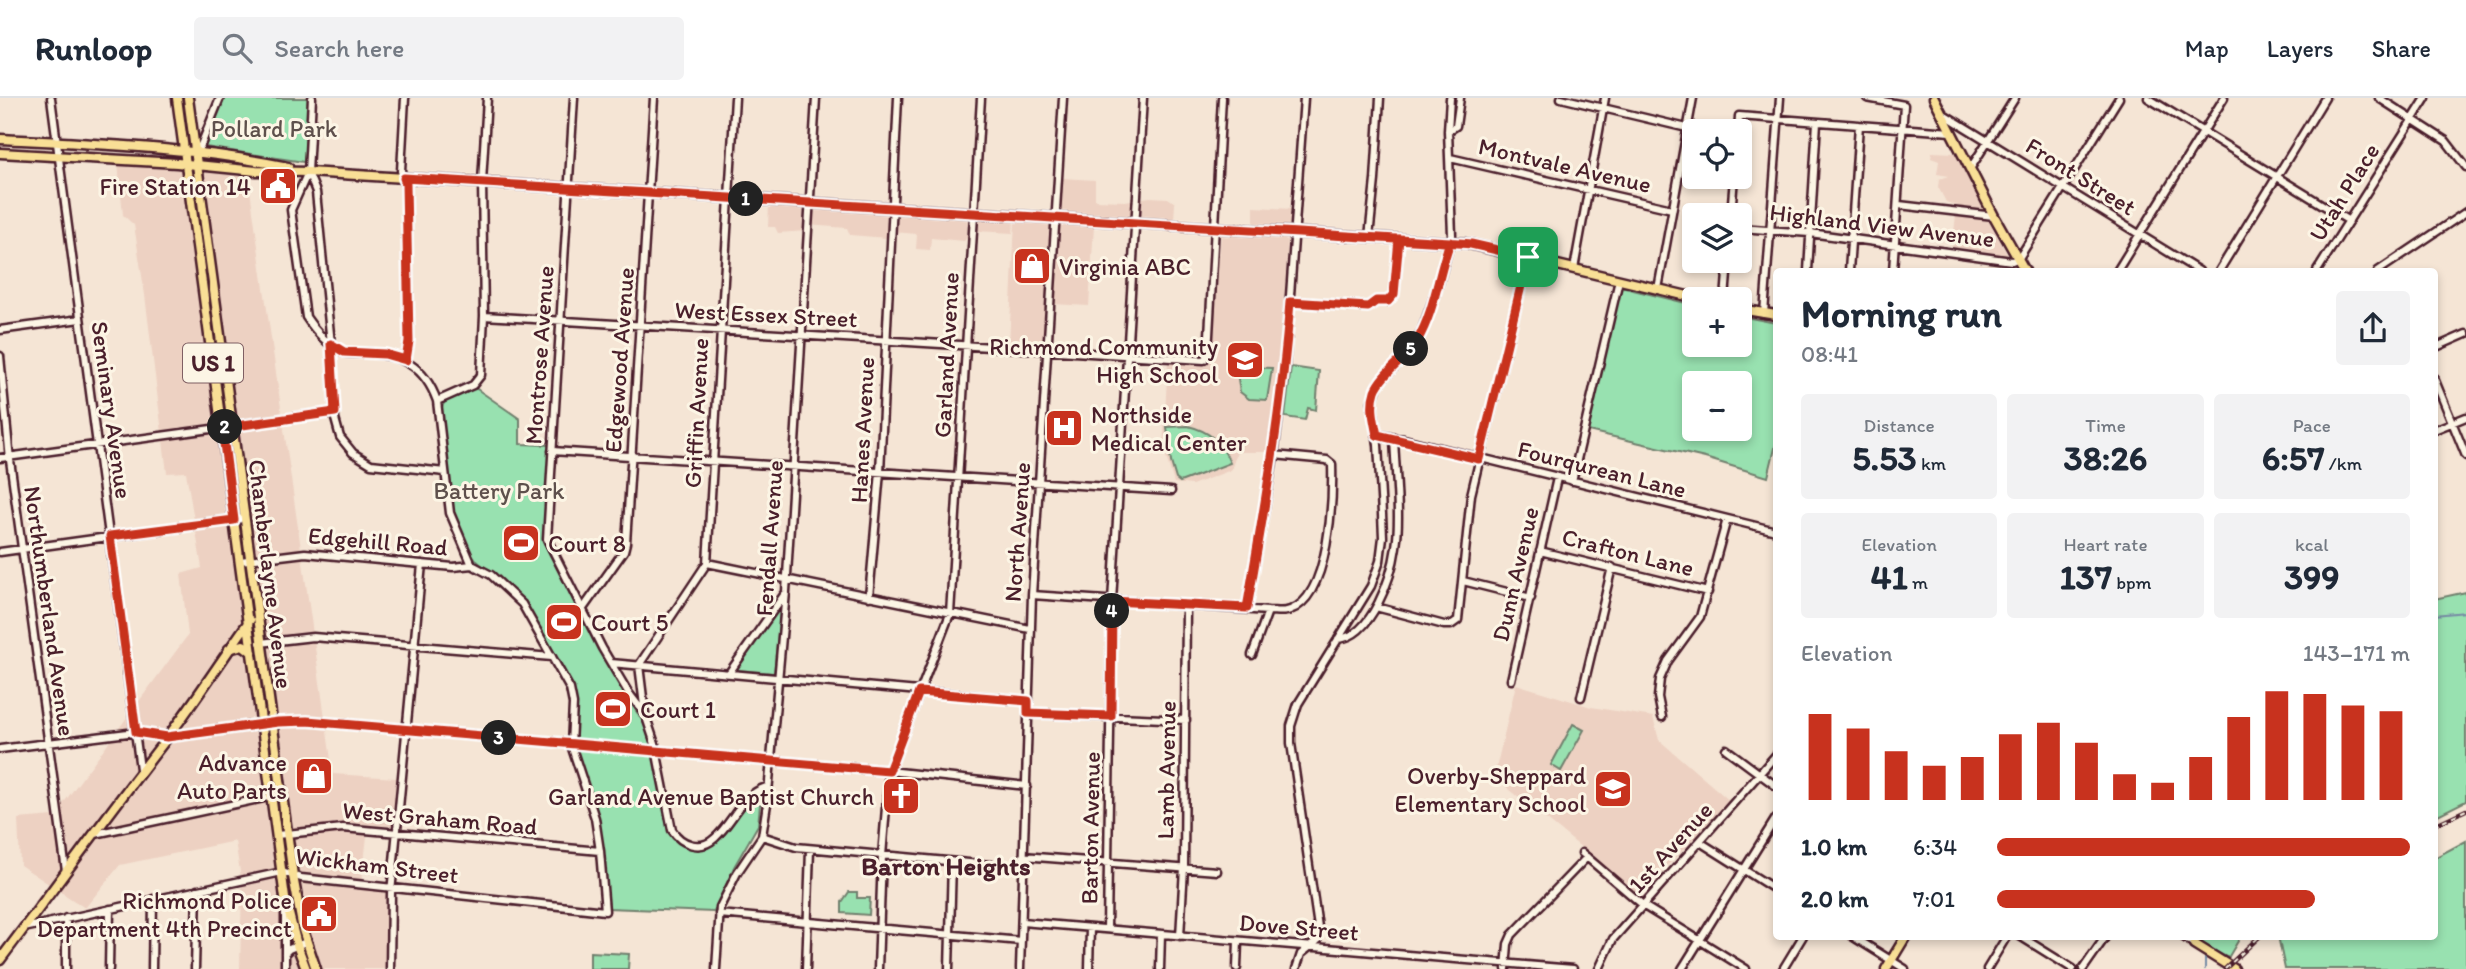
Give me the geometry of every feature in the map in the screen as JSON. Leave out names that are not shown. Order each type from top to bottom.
[{"type":"main road","name":"Chamberlayne Avenue","points":[[177,98],[234,520],[256,612],[293,876],[306,942],[316,969]]},
{"type":"main road","name":"Chamberlayne Avenue","points":[[188,98],[245,519],[248,622],[261,724],[285,898],[306,969]]},
{"type":"main road","points":[[1934,98],[2024,268]]},
{"type":"main road","points":[[0,139],[196,152],[308,172]]},
{"type":"main road","points":[[0,153],[256,171],[482,182],[1450,242],[1471,244],[1682,295]]},
{"type":"main road","points":[[1752,312],[1773,316]]},
{"type":"main road","points":[[0,960],[95,834],[140,769],[167,737],[256,612]]},
{"type":"main road","points":[[229,649],[241,645],[252,652]]},
{"type":"main road","points":[[1886,969],[1904,940]]},
{"type":"main road","points":[[2194,940],[2234,969]]},
{"type":"street","name":"Seminary Avenue","points":[[51,98],[140,769]]},
{"type":"street","points":[[196,152],[220,98]]},
{"type":"street","points":[[312,98],[308,172],[291,210],[306,317],[331,344],[344,352],[385,354],[406,360],[428,381],[437,401],[450,513],[472,565],[491,575],[516,597],[529,614],[572,696],[571,745],[595,818],[600,851]]},
{"type":"street","points":[[405,98],[401,171],[406,184],[409,341],[406,360]]},
{"type":"street","points":[[437,401],[473,385],[479,379],[484,316],[482,182],[487,98]]},
{"type":"street","name":"Montrose Avenue","points":[[574,98],[547,543],[611,663],[645,714]]},
{"type":"street","name":"Edgewood Avenue","points":[[582,610],[626,547],[654,98]]},
{"type":"street","name":"Griffin Avenue","points":[[707,563],[735,98]]},
{"type":"street","name":"Fendall Avenue","points":[[716,969],[720,907],[737,873],[762,836],[786,592],[816,98]]},
{"type":"street","name":"Hanes Avenue","points":[[869,597],[880,472],[898,98]]},
{"type":"street","name":"Garland Avenue","points":[[878,969],[882,856],[889,771],[950,614],[981,98]]},
{"type":"street","name":"North Avenue","points":[[1020,969],[1032,595],[1063,98]]},
{"type":"street","name":"Barton Avenue","points":[[1107,929],[1112,601],[1143,98]]},
{"type":"street","points":[[1215,228],[1223,98]]},
{"type":"street","points":[[1247,608],[1274,455],[1285,366],[1304,98]]},
{"type":"street","points":[[1369,237],[1380,98]]},
{"type":"street","points":[[1296,969],[1301,954],[1317,941],[1318,918],[1291,744],[1291,726],[1301,698],[1371,586],[1381,555],[1383,537],[1377,435],[1372,405],[1375,390],[1418,339],[1436,294],[1450,242],[1453,229],[1448,131],[1451,98]]},
{"type":"street","points":[[1448,131],[1456,126],[1460,98]]},
{"type":"street","points":[[1561,98],[1682,127]]},
{"type":"street","points":[[1574,269],[1605,98]]},
{"type":"street","points":[[1689,119],[1693,98]]},
{"type":"street","points":[[1764,314],[1780,98]]},
{"type":"street","points":[[1867,98],[1906,101],[1893,268]]},
{"type":"street","points":[[1970,169],[2015,98]]},
{"type":"street","points":[[2019,258],[2119,98]]},
{"type":"street","points":[[2148,98],[2349,221]]},
{"type":"street","points":[[2119,268],[2224,98]]},
{"type":"street","points":[[2221,268],[2325,98]]},
{"type":"street","points":[[2379,98],[2446,141],[2466,167]]},
{"type":"street","name":"Utah Place","points":[[2319,268],[2426,98]]},
{"type":"street","name":"Front Street","points":[[1942,113],[2194,268]]},
{"type":"street","points":[[1739,119],[1739,116],[1951,132]]},
{"type":"street","points":[[1808,268],[1817,122]]},
{"type":"street","points":[[1849,268],[1859,125]]},
{"type":"street","points":[[1658,289],[1682,155]]},
{"type":"street","name":"Montvale Avenue","points":[[1451,158],[1672,209]]},
{"type":"street","points":[[308,172],[316,192],[335,412],[340,437],[353,453],[380,466],[445,472]]},
{"type":"street","points":[[1899,205],[1994,216]]},
{"type":"street","points":[[2388,268],[2466,212]]},
{"type":"street","name":"West Essex Street","points":[[484,316],[1206,359],[1215,228]]},
{"type":"street","name":"Highland View Avenue","points":[[1752,229],[1810,233],[2012,261],[2019,258]]},
{"type":"street","points":[[1290,302],[1368,307],[1376,301],[1388,301],[1394,294],[1399,239]]},
{"type":"street","points":[[1376,607],[1451,625],[1459,616],[1471,495],[1528,257]]},
{"type":"street","points":[[1572,481],[1619,280]]},
{"type":"street","points":[[0,330],[80,318]]},
{"type":"street","points":[[2438,346],[2466,334]]},
{"type":"street","name":"Northumberland Avenue","points":[[0,356],[9,457],[66,871]]},
{"type":"street","points":[[2438,387],[2466,456]]},
{"type":"street","points":[[0,458],[335,412]]},
{"type":"street","points":[[2438,428],[2466,417]]},
{"type":"street","name":"Fourqurean Lane","points":[[1377,435],[1773,530]]},
{"type":"street","points":[[1338,639],[1348,638],[1368,623],[1396,547],[1394,438]]},
{"type":"street","points":[[552,451],[1171,491]]},
{"type":"street","points":[[1032,595],[1268,611],[1294,608],[1315,584],[1326,549],[1333,494],[1332,464],[1329,461],[1274,455]]},
{"type":"street","name":"Dunn Avenue","points":[[1511,680],[1557,478]]},
{"type":"street","points":[[0,552],[245,519]]},
{"type":"street","points":[[1662,717],[1658,697],[1660,679],[1668,661],[1700,617],[1727,519]]},
{"type":"street","name":"Crafton Lane","points":[[1540,551],[1708,592]]},
{"type":"street","name":"Edgehill Road","points":[[245,561],[305,553],[453,567],[472,565]]},
{"type":"street","points":[[766,787],[744,801],[711,841],[699,845],[687,844],[675,835],[669,824],[656,750],[645,714],[639,665],[707,563],[1031,629]]},
{"type":"street","points":[[390,969],[391,888],[422,564]]},
{"type":"street","points":[[1581,697],[1612,567]]},
{"type":"street","points":[[1463,581],[1531,598]]},
{"type":"street","points":[[729,673],[786,592]]},
{"type":"street","name":"Lamb Avenue","points":[[1180,936],[1184,868],[1186,605]]},
{"type":"street","points":[[1252,655],[1268,611]]},
{"type":"street","points":[[260,643],[313,636],[552,657]]},
{"type":"street","points":[[611,663],[1028,701]]},
{"type":"street","points":[[1028,713],[1186,720]]},
{"type":"street","points":[[0,749],[136,732],[167,737],[261,724],[307,721],[889,771],[1027,786]]},
{"type":"street","points":[[1726,749],[1773,784]]},
{"type":"street","name":"1st Avenue","points":[[1600,969],[1613,939],[1773,759]]},
{"type":"street","points":[[95,834],[282,795]]},
{"type":"street","points":[[1682,969],[1773,823]]},
{"type":"street","name":"West Graham Road","points":[[277,835],[338,828],[600,851]]},
{"type":"street","points":[[762,836],[810,849],[1023,868]]},
{"type":"street","points":[[1700,842],[1773,888]]},
{"type":"street","points":[[806,969],[810,849]]},
{"type":"street","name":"Wickham Street","points":[[24,928],[282,872],[293,876],[391,888],[605,911],[600,851]]},
{"type":"street","points":[[1506,966],[1508,944],[1512,935],[1584,855],[1644,906],[1746,969]]},
{"type":"street","points":[[1023,856],[1217,871]]},
{"type":"street","points":[[949,969],[952,862]]},
{"type":"street","points":[[195,969],[197,890]]},
{"type":"street","points":[[285,898],[285,969]]},
{"type":"street","points":[[152,969],[153,899]]},
{"type":"street","points":[[109,969],[110,909]]},
{"type":"street","points":[[719,914],[1021,941]]},
{"type":"street","points":[[66,918],[66,969]]},
{"type":"street","name":"Dove Street","points":[[1022,922],[1506,966],[1573,969]]},
{"type":"street","name":"Barton Avenue","points":[[1089,969],[1090,928]]},
{"type":"street","points":[[1160,969],[1161,934]]},
{"type":"street","points":[[1783,969],[1801,940]]},
{"type":"street","points":[[1858,940],[1905,969]]},
{"type":"street","points":[[1987,969],[2005,940]]},
{"type":"street","points":[[2026,940],[2073,969]]},
{"type":"street","points":[[2083,969],[2103,940]]},
{"type":"street","points":[[1237,968],[1238,941]]},
{"type":"street","points":[[285,953],[306,942]]},
{"type":"shaded area","points":[[1932,152],[1955,153],[1985,209],[1967,209],[1946,202],[1938,187],[1939,179],[1948,176],[1937,174],[1939,161],[1931,158]]},
{"type":"shaded area","points":[[118,163],[248,176],[333,774],[396,778],[394,830],[368,827],[362,880],[389,884],[387,969],[240,969],[242,884],[235,841],[120,865],[85,908],[20,865],[18,819],[54,816],[188,635],[181,574],[202,568],[186,472],[167,473],[134,225],[123,215]]},
{"type":"shaded area","points":[[1062,178],[1095,180],[1095,200],[1168,198],[1175,203],[1174,220],[1059,213]]},
{"type":"shaded area","points":[[769,204],[889,212],[887,238],[850,235],[847,228],[807,225],[806,231],[778,233],[775,227],[768,227]]},
{"type":"shaded area","points":[[1254,207],[1293,209],[1292,227],[1254,225]]},
{"type":"shaded area","points":[[895,214],[968,218],[967,238],[964,241],[931,238],[930,250],[916,249],[917,234],[894,232]]},
{"type":"shaded area","points":[[1956,215],[1988,219],[2007,254],[2005,257],[1952,249]]},
{"type":"shaded area","points":[[977,217],[1014,220],[1013,233],[976,231]]},
{"type":"shaded area","points":[[1015,221],[1050,223],[1043,347],[1009,345]]},
{"type":"shaded area","points":[[1059,224],[1094,226],[1089,306],[1053,304]]},
{"type":"shaded area","name":"Richmond Community High School","points":[[1221,235],[1288,239],[1281,359],[1270,452],[1237,452],[1231,470],[1192,485],[1174,483],[1163,447],[1168,361],[1205,363],[1211,357]]},
{"type":"shaded area","name":"Overby-Sheppard Elementary School","points":[[1516,684],[1591,707],[1653,717],[1659,740],[1731,802],[1639,894],[1494,777]]},
{"type":"green space","name":"Pollard Park","points":[[222,98],[309,98],[304,162],[205,147]]},
{"type":"green space","points":[[193,174],[228,419],[226,421],[191,175]]},
{"type":"green space","points":[[1621,287],[1682,302],[1682,357],[1752,357],[1752,318],[1773,322],[1773,456],[1768,477],[1705,458],[1588,431]]},
{"type":"green space","points":[[1241,367],[1272,368],[1267,400],[1249,399],[1240,392],[1237,372]]},
{"type":"green space","points":[[1291,367],[1319,371],[1316,410],[1308,408],[1305,420],[1285,417]]},
{"type":"green space","name":"Battery Park","points":[[474,387],[520,419],[520,444],[550,445],[544,543],[599,650],[649,732],[668,824],[674,836],[706,846],[746,803],[761,794],[758,825],[734,867],[714,912],[607,908],[603,850],[576,752],[574,696],[567,678],[527,606],[477,561],[468,548],[452,507],[441,409],[445,401]]},
{"type":"green space","points":[[1188,426],[1203,431],[1214,439],[1230,463],[1180,482],[1176,479],[1171,462],[1167,427]]},
{"type":"green space","points":[[2466,592],[2466,801],[2438,815],[2438,598]]},
{"type":"green space","points":[[777,611],[780,613],[774,673],[737,670],[736,667]]},
{"type":"green space","points":[[1573,724],[1584,730],[1561,771],[1551,765]]},
{"type":"green space","points":[[2466,841],[2466,969],[2285,969],[2279,940],[2438,940],[2438,856]]},
{"type":"green space","points":[[849,892],[857,892],[857,898],[870,898],[869,915],[842,913],[842,902]]},
{"type":"green space","points":[[2200,940],[2239,940],[2228,958],[2200,943]]},
{"type":"green space","points":[[590,952],[629,954],[628,969],[590,969]]},
{"type":"waterway","points":[[2438,615],[2466,612]]},
{"type":"waterway","points":[[2205,956],[2205,969]]},
{"type":"railway","points":[[2438,823],[2466,810]]},
{"type":"railway","points":[[2225,969],[2256,940]]},
{"type":"place","name":"Fire Station 14","points":[[278,186]]},
{"type":"place","name":"Virginia ABC","points":[[1032,266]]},
{"type":"place","name":"Richmond Community High School","points":[[1245,360]]},
{"type":"place","name":"Northside Medical Center","points":[[1064,428]]},
{"type":"place","name":"Court 8","points":[[521,543]]},
{"type":"place","name":"Court 5","points":[[564,622]]},
{"type":"place","name":"Court 1","points":[[613,709]]},
{"type":"place","name":"Advance Auto Parts","points":[[314,776]]},
{"type":"place","name":"Overby-Sheppard Elementary School","points":[[1613,789]]},
{"type":"place","name":"Garland Avenue Baptist Church","points":[[901,796]]},
{"type":"place","name":"Richmond Police Department 4th Precinct","points":[[319,914]]},
{"type":"district","name":"Barton Heights","points":[[946,866]]},
{"type":"route","points":[[1528,257],[1465,243],[1454,243],[1445,242],[1175,225],[1150,224],[1096,220],[404,178],[409,341],[406,360],[385,354],[347,353],[331,344],[335,412],[222,428],[234,520],[110,536],[136,732],[167,737],[296,720],[889,771],[919,692],[1028,701],[1028,713],[1111,716],[1112,601],[1247,608],[1274,455],[1290,302],[1368,307],[1376,301],[1388,301],[1394,294],[1399,239],[1450,242],[1446,253],[1440,283],[1418,339],[1377,386],[1373,415],[1377,435],[1404,439],[1479,459],[1528,257]]}]
